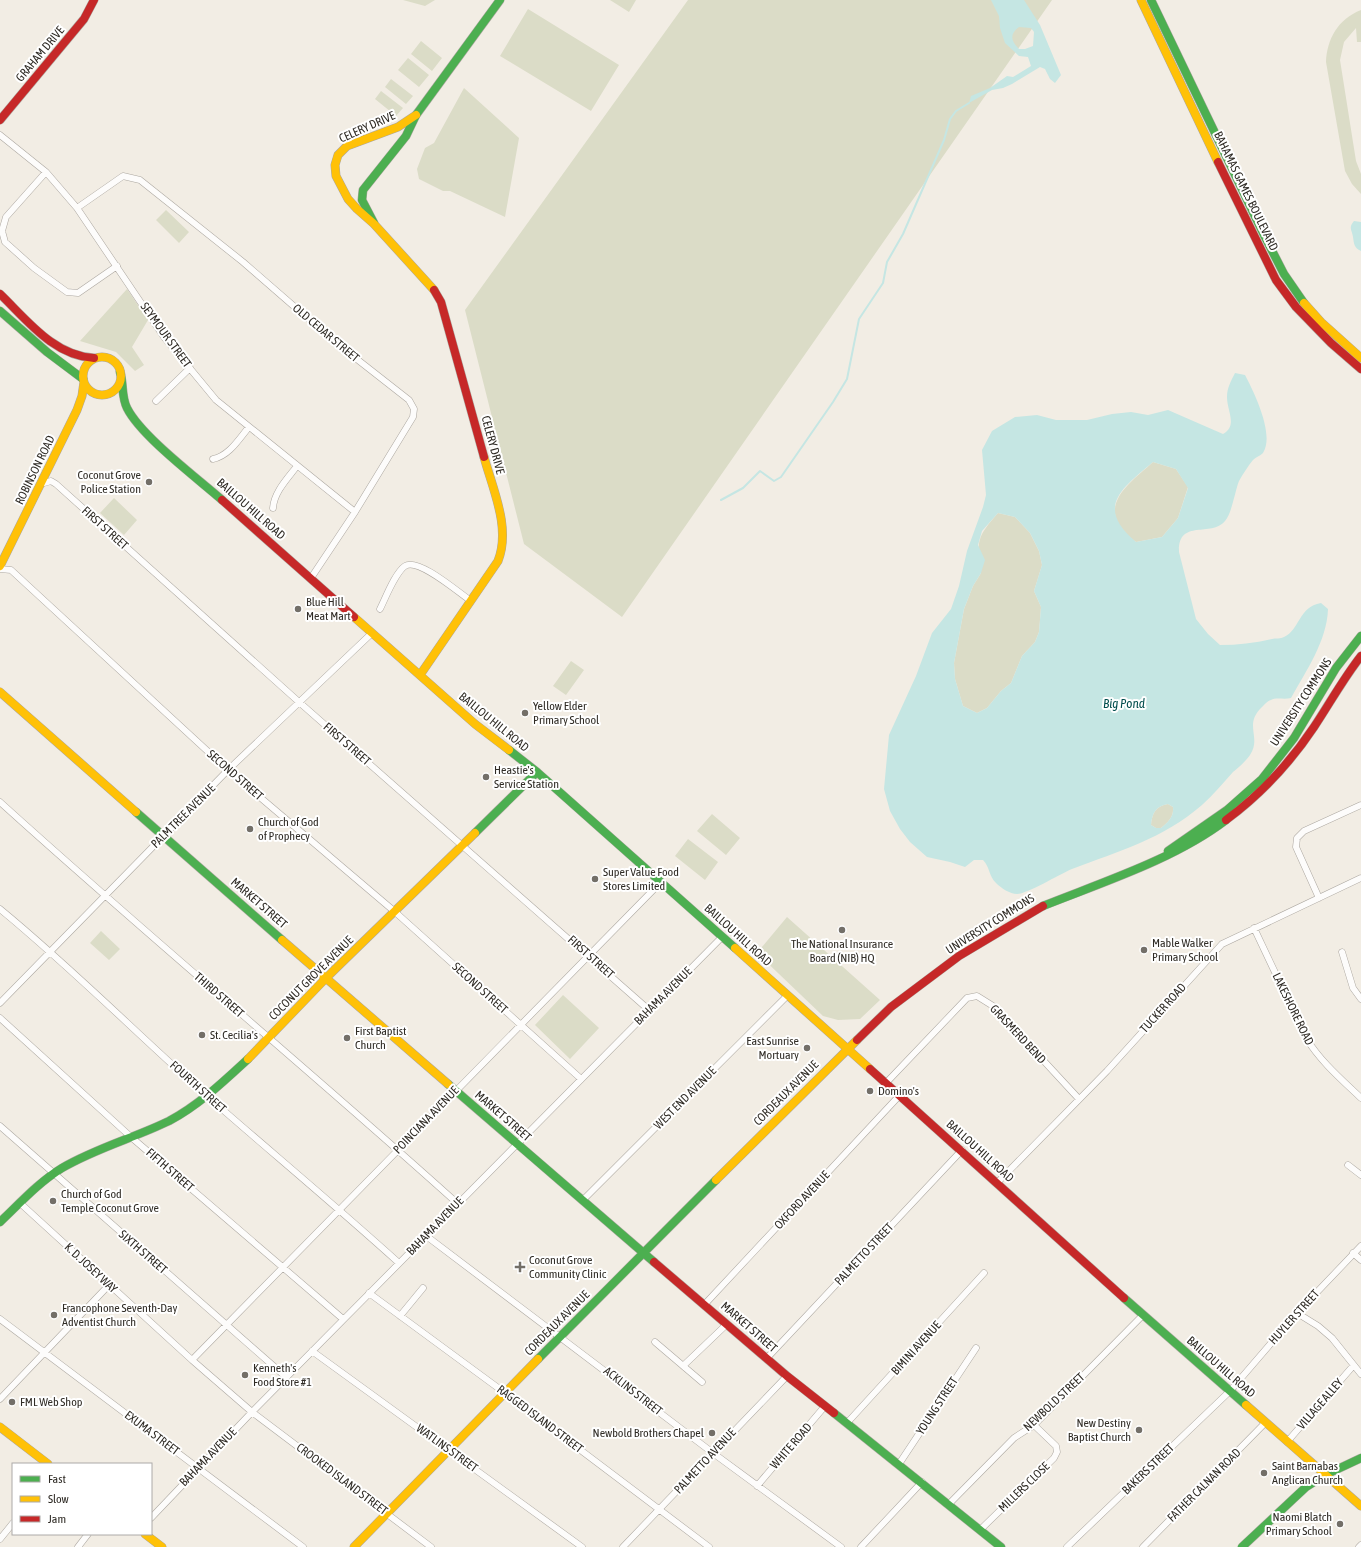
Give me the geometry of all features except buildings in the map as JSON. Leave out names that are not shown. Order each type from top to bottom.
[{"type":"main road","name":"GRAHAM DRIVE","points":[[0,120],[84,19],[94,0]]},
{"type":"main road","name":"CELERY DRIVE","points":[[374,224],[362,200],[363,190],[406,136],[416,116],[500,0]]},
{"type":"main road","name":"BAHAMAS GAMES BOULEVARD","points":[[1141,0],[1276,280],[1305,318],[1361,369]]},
{"type":"main road","name":"BAHAMAS GAMES BOULEVARD","points":[[1151,0],[1284,274],[1311,311],[1361,358]]},
{"type":"main road","name":"CELERY DRIVE","points":[[416,116],[398,127],[347,146],[340,151],[337,157],[335,169],[347,199],[365,218],[374,224],[432,286],[441,302],[502,521],[504,548],[498,561],[420,675]]},
{"type":"main road","points":[[0,294],[60,348],[79,358],[94,358],[102,356],[117,364],[120,372],[118,384],[115,390],[106,394],[94,393],[89,390],[83,381],[0,311]]},
{"type":"main road","points":[[83,381],[85,367],[94,358]]},
{"type":"main road","name":"BAILLOU HILL ROAD","points":[[120,372],[123,379],[124,402],[137,422],[475,724],[537,772],[899,1096],[962,1150],[1143,1315],[1361,1506]]},
{"type":"main road","name":"ROBINSON ROAD","points":[[0,566],[44,483],[75,412],[82,393],[83,381]]},
{"type":"main road","name":"UNIVERSITY COMMONS","points":[[1166,853],[1176,844],[1227,810],[1262,779],[1294,738],[1336,668],[1361,636]]},
{"type":"main road","name":"UNIVERSITY COMMONS","points":[[847,1049],[891,1007],[937,971],[988,937],[1034,910],[1166,853],[1179,850],[1232,816],[1268,785],[1303,744],[1346,675],[1360,658]]},
{"type":"main road","name":"MARKET STREET","points":[[0,692],[516,1144],[584,1200],[788,1376],[922,1482],[948,1505],[1001,1547]]},
{"type":"main road","name":"COCONUT GROVE AVENUE","points":[[0,1222],[53,1174],[88,1155],[185,1113],[268,1038],[326,978],[537,772]]},
{"type":"main road","name":"CORDEAUX AVENUE","points":[[354,1547],[560,1336],[847,1049]]},
{"type":"main road","points":[[0,1427],[47,1463]]},
{"type":"main road","points":[[1242,1547],[1295,1496],[1325,1475],[1361,1458]]},
{"type":"main road","points":[[146,1535],[162,1547]]},
{"type":"street","name":"SEYMOUR STREET","points":[[0,135],[46,172],[77,208],[164,337],[216,400],[355,512]]},
{"type":"street","points":[[46,172],[6,217],[2,231],[5,242],[40,273],[67,292],[78,293],[117,266]]},
{"type":"street","name":"OLD CEDAR STREET","points":[[77,208],[122,176],[140,180],[243,262],[335,342],[409,400],[414,409],[413,417],[355,512],[311,578]]},
{"type":"street","points":[[156,401],[190,368]]},
{"type":"street","points":[[213,459],[226,453],[249,427]]},
{"type":"street","points":[[273,508],[273,503],[278,492],[297,466]]},
{"type":"street","name":"FIRST STREET","points":[[44,483],[51,481],[56,484],[299,702],[590,956],[649,1010]]},
{"type":"street","points":[[380,608],[399,572],[406,565],[412,563],[426,568],[471,601]]},
{"type":"street","name":"SECOND STREET","points":[[0,570],[11,570],[228,770],[394,911],[580,1078]]},
{"type":"street","name":"PALM TREE AVENUE","points":[[0,1003],[228,770],[372,633]]},
{"type":"street","name":"THIRD STREET","points":[[0,802],[104,896],[397,1149],[457,1203]]},
{"type":"street","points":[[1319,898],[1296,847],[1297,838],[1304,831],[1361,805]]},
{"type":"street","name":"TUCKER ROAD","points":[[997,1183],[1079,1099],[1222,944],[1361,878]]},
{"type":"street","name":"POINCIANA AVENUE","points":[[192,1360],[397,1149],[520,1024],[590,956],[661,882]]},
{"type":"street","name":"FOURTH STREET","points":[[0,909],[51,951],[206,1095],[340,1209],[399,1263]]},
{"type":"street","name":"LAKESHORE ROAD","points":[[1254,928],[1313,1050],[1321,1060],[1361,1098]]},
{"type":"street","name":"BAHAMA AVENUE","points":[[152,1517],[286,1377],[722,936]]},
{"type":"street","points":[[1342,952],[1352,988],[1361,999]]},
{"type":"street","name":"WEST END AVENUE","points":[[584,1200],[787,996]]},
{"type":"street","name":"GRASMERD BEND","points":[[886,1083],[967,998],[977,996],[993,1006],[1079,1099]]},
{"type":"street","name":"FIFTH STREET","points":[[0,1018],[131,1137],[343,1319]]},
{"type":"street","name":"OXFORD AVENUE","points":[[705,1304],[899,1096]]},
{"type":"street","name":"SIXTH STREET","points":[[0,1126],[286,1377]]},
{"type":"street","name":"PALMETTO STREET","points":[[767,1358],[962,1150]]},
{"type":"street","points":[[1348,1165],[1361,1175]]},
{"type":"street","name":"K. D. JOSEY WAY","points":[[20,1203],[192,1360],[252,1412]]},
{"type":"street","name":"ACKLINS STREET","points":[[426,1235],[713,1453],[841,1547]]},
{"type":"street","name":"HUYLER STREET","points":[[1230,1391],[1297,1313],[1361,1246]]},
{"type":"street","points":[[1354,1254],[1361,1260]]},
{"type":"street","name":"BIMINI AVENUE","points":[[847,1424],[984,1273]]},
{"type":"street","points":[[0,1399],[109,1285]]},
{"type":"street","points":[[400,1316],[423,1288]]},
{"type":"street","name":"RAGGED ISLAND STREET","points":[[369,1293],[505,1393],[709,1547]]},
{"type":"street","points":[[1297,1313],[1318,1326],[1332,1338],[1353,1366],[1361,1374]]},
{"type":"street","name":"NEWBOLD STREET","points":[[948,1505],[1014,1438],[1034,1424],[1143,1315]]},
{"type":"street","name":"EXUMA STREET","points":[[0,1319],[199,1467],[303,1547]]},
{"type":"street","points":[[683,1366],[727,1324]]},
{"type":"street","points":[[655,1342],[702,1382]]},
{"type":"street","name":"YOUNG STREET","points":[[899,1464],[976,1348]]},
{"type":"street","name":"WATLINS STREET","points":[[312,1351],[582,1547]]},
{"type":"street","name":"VILLAGE ALLEY","points":[[1287,1442],[1353,1366]]},
{"type":"street","name":"PALMETTO AVENUE","points":[[623,1547],[788,1376]]},
{"type":"street","name":"BAKERS STREET","points":[[1067,1547],[1230,1391]]},
{"type":"street","name":"WHITE ROAD","points":[[757,1486],[825,1406]]},
{"type":"street","name":"CROOKED ISLAND STREET","points":[[252,1412],[431,1547]]},
{"type":"street","name":"FATHER CALNAN ROAD","points":[[1143,1547],[1266,1422]]},
{"type":"street","name":"MILLERS CLOSE","points":[[980,1530],[1054,1458],[1057,1452],[1056,1446],[1034,1424]]},
{"type":"street","points":[[861,1547],[922,1482]]},
{"type":"street","points":[[0,1540],[12,1524]]},
{"type":"street","points":[[78,1547],[87,1535]]},
{"type":"green space","points":[[403,0],[435,0],[425,6]]},
{"type":"green space","points":[[610,0],[636,0],[629,12]]},
{"type":"green space","points":[[688,0],[1052,0],[622,617],[524,544],[465,310]]},
{"type":"green space","points":[[528,9],[619,65],[591,111],[500,56]]},
{"type":"green space","points":[[1361,10],[1361,42],[1357,42],[1356,28],[1344,42],[1340,60],[1356,161],[1361,174],[1361,194],[1352,184],[1345,171],[1326,62],[1331,38],[1335,31],[1346,19]]},
{"type":"green space","points":[[421,41],[442,58],[432,71],[411,54]]},
{"type":"green space","points":[[408,58],[429,75],[419,87],[398,70]]},
{"type":"green space","points":[[391,79],[413,96],[406,104],[385,87]]},
{"type":"green space","points":[[464,88],[519,138],[505,217],[450,191],[443,191],[419,179],[417,169],[425,148],[434,143]]},
{"type":"green space","points":[[381,91],[403,108],[396,116],[375,99]]},
{"type":"green space","points":[[166,210],[189,232],[179,243],[156,220]]},
{"type":"green space","points":[[127,289],[148,320],[132,347],[144,365],[135,371],[116,352],[80,341]]},
{"type":"green space","points":[[1153,462],[1176,469],[1188,487],[1178,518],[1162,537],[1136,542],[1122,530],[1116,519],[1115,510],[1117,500],[1129,484]]},
{"type":"green space","points":[[114,498],[137,520],[124,535],[100,513]]},
{"type":"green space","points":[[998,513],[1015,517],[1030,533],[1039,551],[1042,565],[1034,591],[1041,607],[1039,632],[1035,642],[1022,656],[1011,683],[1001,691],[987,708],[977,713],[963,706],[955,679],[954,663],[964,609],[973,586],[981,573],[979,554],[980,540],[986,528]]},
{"type":"green space","points":[[571,661],[584,670],[566,695],[553,686]]},
{"type":"green space","points":[[1168,804],[1173,807],[1173,811],[1168,821],[1161,828],[1156,828],[1151,825],[1152,817],[1155,811],[1160,806]]},
{"type":"green space","points":[[712,814],[740,838],[726,855],[697,831]]},
{"type":"green space","points":[[688,839],[718,862],[705,880],[675,856]]},
{"type":"green space","points":[[787,917],[880,1000],[860,1019],[838,1020],[823,1016],[757,953]]},
{"type":"green space","points":[[101,931],[120,949],[109,960],[90,943]]},
{"type":"green space","points":[[563,995],[599,1028],[570,1059],[535,1025]]},
{"type":"water","points":[[991,0],[1024,0],[1040,25],[1061,75],[1055,83],[1050,79],[1045,69],[1040,67],[1012,84],[1003,88],[992,90],[969,103],[971,96],[990,88],[1007,76],[1013,77],[1031,66],[1028,57],[1019,56],[1005,43],[1000,28],[999,16]],"holes":[[[1019,27],[1031,28],[1034,32],[1033,46],[1025,49],[1019,49],[1014,43],[1012,37],[1014,32]]]},
{"type":"water","points":[[1354,221],[1361,222],[1361,251],[1357,249],[1354,244],[1351,227]]},
{"type":"water","name":"Big Pond","points":[[1235,373],[1245,375],[1258,402],[1265,425],[1267,436],[1266,445],[1263,453],[1253,460],[1239,481],[1225,521],[1219,526],[1196,530],[1184,535],[1180,542],[1179,552],[1196,619],[1208,634],[1220,645],[1246,644],[1283,638],[1289,634],[1303,614],[1313,605],[1321,603],[1328,609],[1327,621],[1320,644],[1291,698],[1275,699],[1270,701],[1257,713],[1253,725],[1253,749],[1250,755],[1202,805],[1172,827],[1124,850],[1072,869],[1036,887],[1017,894],[1011,893],[1000,887],[994,881],[983,860],[974,860],[965,867],[927,857],[910,842],[900,829],[890,811],[884,789],[889,735],[916,676],[932,633],[951,609],[959,586],[967,551],[986,495],[982,450],[992,431],[1015,417],[1037,415],[1056,420],[1087,420],[1112,414],[1131,412],[1148,415],[1168,410],[1223,434],[1230,427],[1231,422],[1227,394]],"holes":[[[1153,462],[1176,469],[1188,488],[1178,518],[1162,537],[1136,542],[1124,530],[1117,519],[1115,508],[1117,499],[1123,490]],[[998,513],[1015,517],[1030,533],[1039,551],[1042,565],[1034,591],[1041,607],[1039,632],[1035,642],[1022,656],[1011,683],[1001,691],[987,708],[977,713],[963,706],[955,679],[954,663],[964,609],[973,586],[981,573],[985,560],[978,545],[982,531]],[[1168,804],[1173,807],[1173,814],[1164,826],[1161,828],[1156,828],[1151,825],[1152,817],[1155,811],[1160,806]]]},
{"type":"waterway","points":[[721,500],[743,488],[760,471],[774,481],[781,477],[833,402],[847,379],[859,319],[883,283],[887,262],[903,234],[944,140],[950,119],[956,111],[969,103]]},
{"type":"traffic: fast","points":[[374,223],[362,200],[363,190],[406,136],[416,115],[500,0]]},
{"type":"traffic: fast","points":[[1151,0],[1265,237],[1284,274],[1304,303]]},
{"type":"traffic: fast","points":[[0,311],[47,352],[83,379]]},
{"type":"traffic: fast","points":[[120,372],[125,404],[134,419],[157,444],[222,500]]},
{"type":"traffic: fast","points":[[1168,851],[1227,810],[1262,779],[1294,738],[1336,668],[1361,636]]},
{"type":"traffic: fast","points":[[509,750],[537,772],[735,948]]},
{"type":"traffic: fast","points":[[475,833],[537,772]]},
{"type":"traffic: fast","points":[[136,812],[282,940]]},
{"type":"traffic: fast","points":[[1043,906],[1114,879],[1162,858],[1206,834],[1226,820]]},
{"type":"traffic: fast","points":[[0,1222],[38,1186],[62,1168],[88,1155],[156,1127],[180,1115],[210,1093],[248,1059]]},
{"type":"traffic: fast","points":[[448,1084],[654,1262]]},
{"type":"traffic: fast","points":[[538,1359],[716,1180]]},
{"type":"traffic: fast","points":[[1124,1298],[1246,1405]]},
{"type":"traffic: fast","points":[[834,1413],[1001,1547]]},
{"type":"traffic: fast","points":[[1242,1547],[1306,1487],[1325,1475],[1361,1458]]},
{"type":"traffic: slow","points":[[1141,0],[1218,162]]},
{"type":"traffic: slow","points":[[416,115],[398,127],[347,146],[338,155],[335,165],[336,176],[348,199],[374,224],[434,290]]},
{"type":"traffic: slow","points":[[1304,303],[1321,322],[1361,358]]},
{"type":"traffic: slow","points":[[98,357],[106,357],[116,362],[120,369],[121,376],[120,383],[116,390],[106,395],[98,395],[88,390],[86,387],[83,380],[83,372],[88,362],[91,360],[98,357]]},
{"type":"traffic: slow","points":[[0,566],[77,410],[82,396],[84,382]]},
{"type":"traffic: slow","points":[[420,675],[498,561],[502,548],[502,522],[484,457]]},
{"type":"traffic: slow","points":[[354,617],[475,724],[509,750]]},
{"type":"traffic: slow","points":[[0,692],[136,812]]},
{"type":"traffic: slow","points":[[248,1059],[326,978],[475,833]]},
{"type":"traffic: slow","points":[[282,940],[448,1084]]},
{"type":"traffic: slow","points":[[735,948],[870,1069]]},
{"type":"traffic: slow","points":[[716,1180],[857,1040]]},
{"type":"traffic: slow","points":[[354,1547],[538,1359]]},
{"type":"traffic: slow","points":[[1246,1405],[1361,1506]]},
{"type":"traffic: slow","points":[[0,1427],[47,1463]]},
{"type":"traffic: slow","points":[[146,1535],[162,1547]]},
{"type":"traffic: jam","points":[[0,120],[84,19],[94,0]]},
{"type":"traffic: jam","points":[[1218,162],[1276,280],[1296,307],[1331,343],[1361,369]]},
{"type":"traffic: jam","points":[[434,290],[441,302],[484,457]]},
{"type":"traffic: jam","points":[[0,294],[31,325],[54,344],[66,351],[80,356],[94,358]]},
{"type":"traffic: jam","points":[[222,500],[354,617]]},
{"type":"traffic: jam","points":[[1226,820],[1263,789],[1295,753],[1361,656]]},
{"type":"traffic: jam","points":[[857,1040],[891,1007],[959,956],[1043,906]]},
{"type":"traffic: jam","points":[[870,1069],[1124,1298]]},
{"type":"traffic: jam","points":[[654,1262],[787,1376],[834,1413]]},
{"type":"place","name":"Coconut Grove Police Station","points":[[149,482]]},
{"type":"place","name":"Blue Hill Meat Mart","points":[[298,609]]},
{"type":"place","name":"Yellow Elder Primary School","points":[[525,713]]},
{"type":"place","name":"Heastie's Service Station","points":[[486,777]]},
{"type":"place","name":"Church of God of Prophecy","points":[[250,829]]},
{"type":"place","name":"Super Value Food Stores Limited","points":[[595,879]]},
{"type":"place","name":"The National Insurance Board (NIB) HQ","points":[[842,930]]},
{"type":"place","name":"Mable Walker Primary School","points":[[1144,950]]},
{"type":"place","name":"St. Cecilia's","points":[[202,1035]]},
{"type":"place","name":"First Baptist Church","points":[[347,1038]]},
{"type":"place","name":"East Sunrise Mortuary","points":[[807,1048]]},
{"type":"place","name":"Domino's","points":[[870,1091]]},
{"type":"place","name":"Church of God Temple Coconut Grove","points":[[53,1201]]},
{"type":"place","name":"Coconut Grove Community Clinic","points":[[520,1267]]},
{"type":"place","name":"Francophone Seventh-Day Adventist Church","points":[[54,1315]]},
{"type":"place","name":"Kenneth's Food Store #1","points":[[245,1375]]},
{"type":"place","name":"FML Web Shop","points":[[12,1402]]},
{"type":"place","name":"New Destiny Baptist Church","points":[[1139,1430]]},
{"type":"place","name":"Newbold Brothers Chapel","points":[[712,1433]]},
{"type":"place","name":"Saint Barnabas Anglican Church","points":[[1264,1473]]},
{"type":"place","name":"Naomi Blatch Primary School","points":[[1340,1524]]}]
